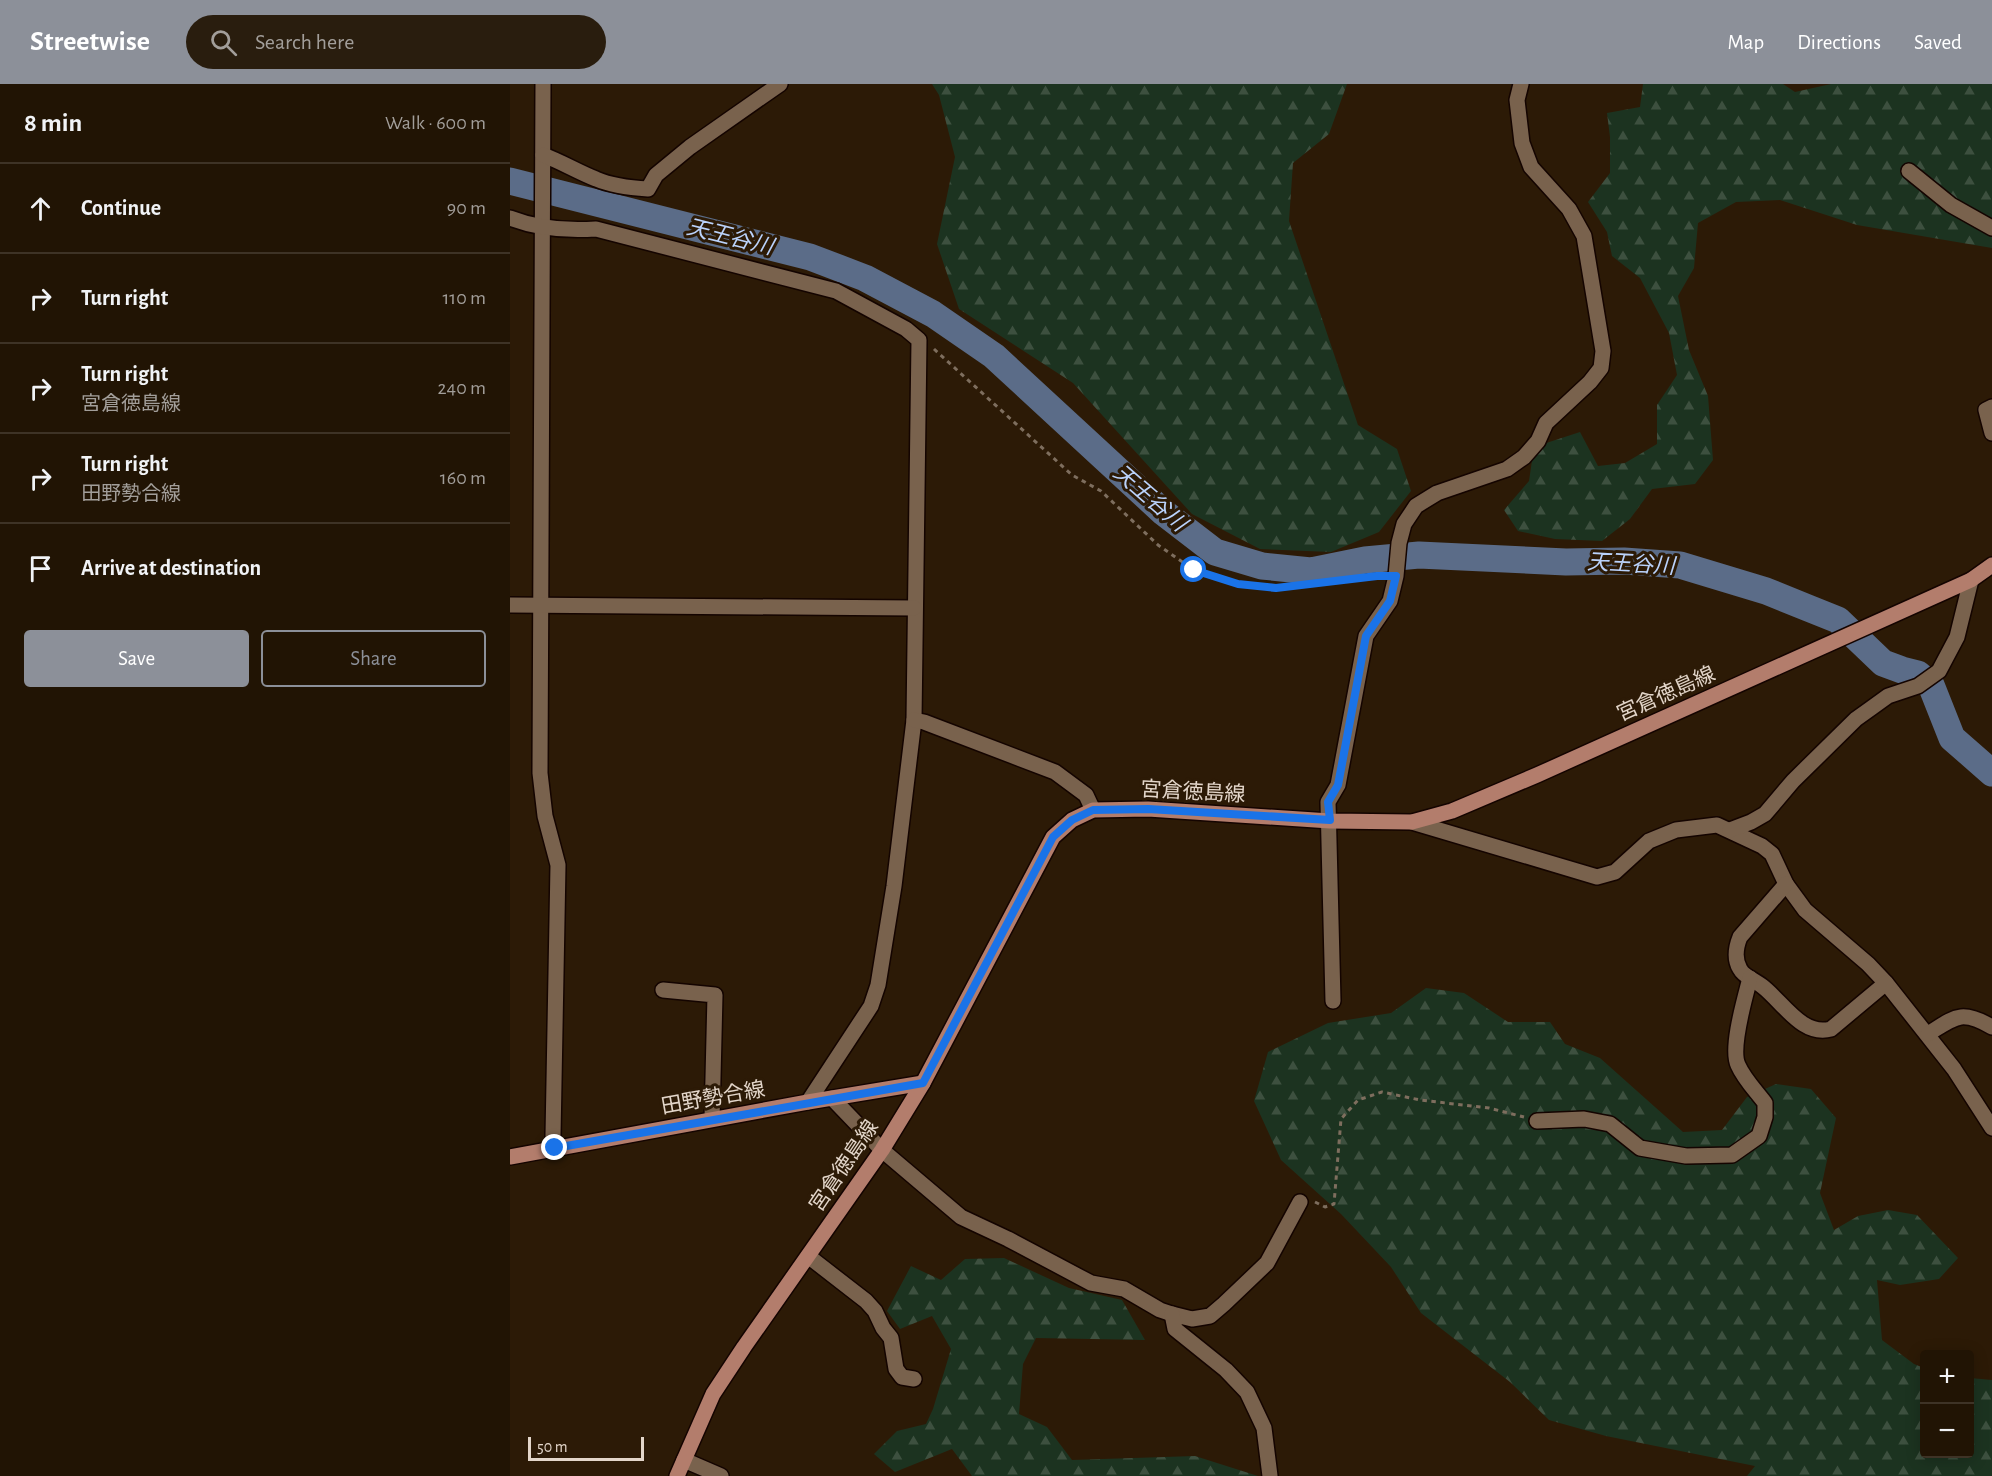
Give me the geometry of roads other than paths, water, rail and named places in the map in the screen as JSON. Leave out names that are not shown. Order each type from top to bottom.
[{"type":"main road","name":"宮倉徳島線","points":[[677,1476],[714,1394],[744,1347],[882,1150],[923,1083],[1053,837],[1072,820],[1093,810],[1148,809],[1330,820],[1412,822],[1452,811],[1971,580],[1992,565]]},
{"type":"main road","name":"田野勢合線","points":[[510,1157],[923,1083]]},
{"type":"street","points":[[543,84],[540,773],[544,816],[558,865],[553,1136],[555,1148]]},
{"type":"street","points":[[543,160],[563,162],[598,180],[631,188],[648,189],[656,175],[690,147],[780,84]]},
{"type":"street","points":[[1333,1001],[1328,802],[1338,785],[1366,636],[1390,601],[1404,524],[1416,506],[1437,493],[1507,469],[1524,457],[1538,441],[1546,423],[1590,382],[1601,368],[1604,351],[1584,236],[1569,209],[1531,166],[1522,143],[1517,100],[1521,84]]},
{"type":"street","points":[[1909,171],[1951,205],[1992,228]]},
{"type":"street","points":[[510,218],[528,225],[543,223],[572,230],[596,229],[836,291],[906,329],[919,340],[914,720],[894,886],[878,985],[871,1006],[808,1102]]},
{"type":"street","points":[[1992,407],[1986,410],[1992,433]]},
{"type":"street","points":[[1730,830],[1765,814],[1794,781],[1856,719],[1888,696],[1924,682],[1939,671],[1957,637],[1971,580]]},
{"type":"street","points":[[510,605],[914,608]]},
{"type":"street","points":[[914,720],[1055,772],[1086,795],[1093,810]]},
{"type":"street","points":[[1412,822],[1597,877],[1615,872],[1649,841],[1661,834],[1676,830],[1717,825],[1762,846],[1772,854],[1786,884],[1805,910],[1868,964],[1928,1034],[1992,1128]]},
{"type":"street","points":[[1786,884],[1740,937],[1736,947],[1738,968],[1763,987],[1803,1024],[1821,1032],[1831,1029],[1886,983]]},
{"type":"street","points":[[1537,1121],[1584,1119],[1610,1124],[1640,1148],[1686,1156],[1732,1155],[1741,1149],[1759,1136],[1765,1117],[1766,1103],[1743,1074],[1737,1063],[1735,1049],[1750,978]]},
{"type":"street","points":[[663,990],[715,994],[712,1119]]},
{"type":"street","points":[[1928,1034],[1956,1017],[1965,1016],[1992,1027]]},
{"type":"street","points":[[832,1098],[882,1150],[961,1217],[1091,1283],[1124,1289],[1160,1310],[1192,1319],[1210,1316],[1267,1263],[1300,1202]]},
{"type":"street","points":[[808,1256],[866,1301],[891,1338],[896,1369],[902,1377],[914,1380]]},
{"type":"street","points":[[1172,1314],[1175,1329],[1226,1370],[1247,1392],[1264,1428],[1270,1476]]},
{"type":"street","points":[[684,1460],[721,1476]]},
{"type":"waterway","name":"天王谷川","points":[[510,181],[810,257],[865,278],[933,314],[994,356],[1163,512],[1215,552],[1262,566],[1311,571],[1365,560],[1419,555],[1566,562],[1624,561],[1680,565],[1766,591],[1838,620],[1883,663],[1918,674],[1931,685],[1952,738],[1992,773]]}]
